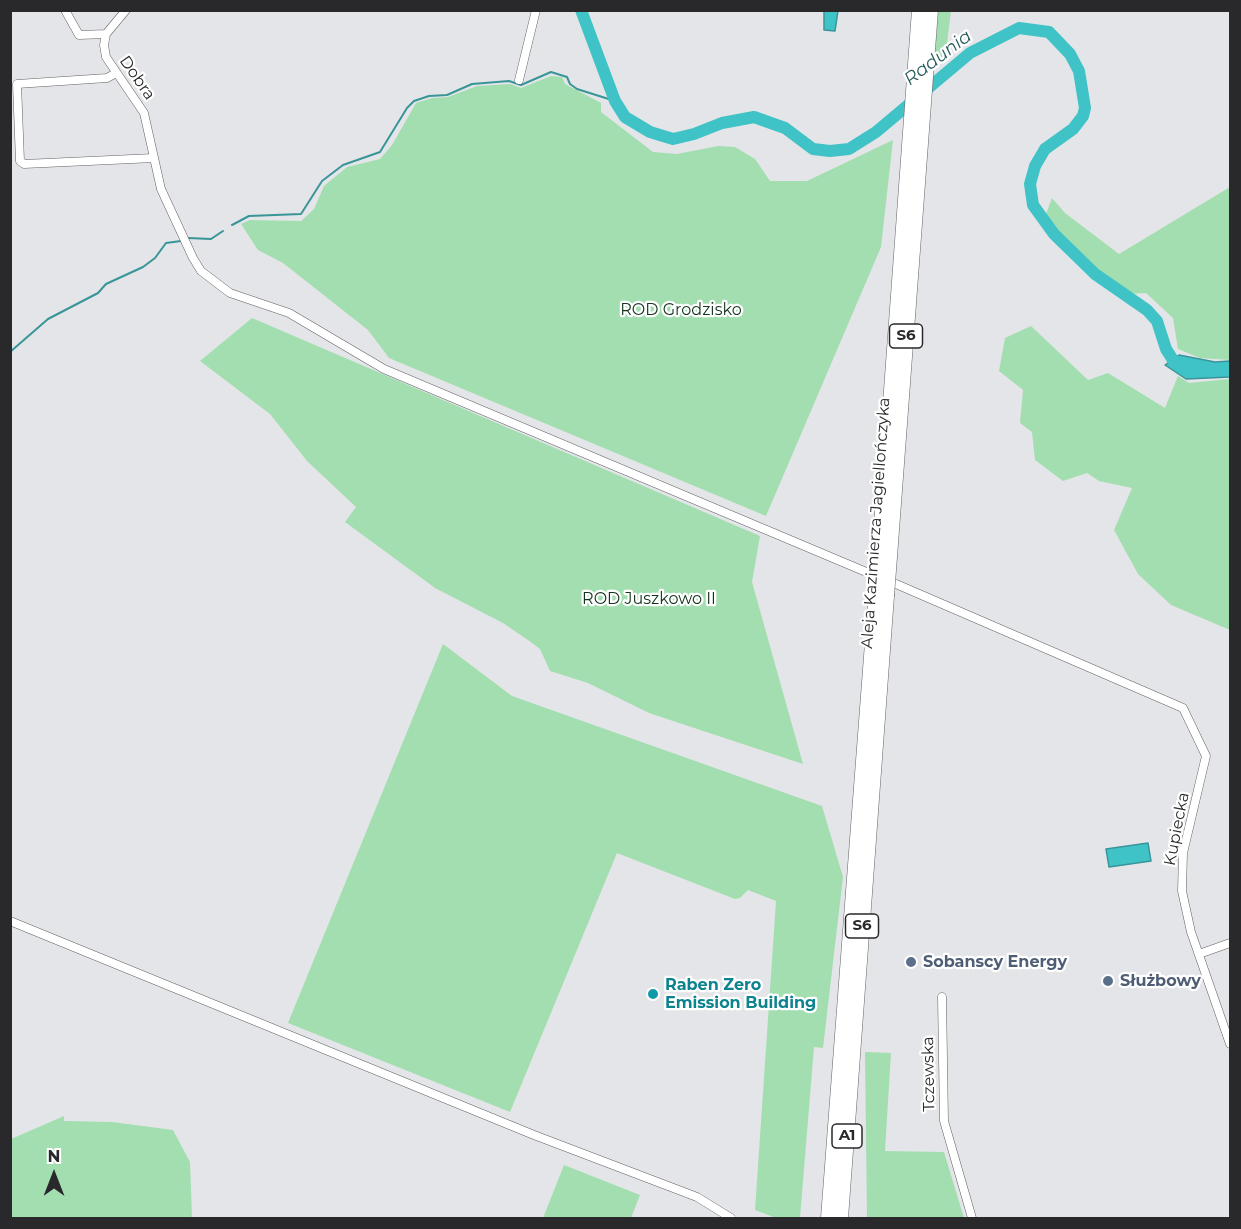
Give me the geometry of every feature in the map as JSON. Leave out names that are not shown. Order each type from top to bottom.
[{"type":"highway","name":"Aleja Kazimierza Jagiellończyka","points":[[848,1038],[884,555],[922,114],[919,10]]},
{"type":"highway","name":"Aleja Kazimierza Jagiellończyka","points":[[884,555],[910,123],[930,10]]},
{"type":"highway","name":"A1","points":[[828,1218],[848,1038]]},
{"type":"highway","name":"A1","points":[[841,1218],[848,1038]]},
{"type":"street","points":[[65,10],[79,35],[106,34],[126,10]]},
{"type":"street","points":[[519,80],[536,10]]},
{"type":"street","name":"Dobra","points":[[106,34],[105,53],[144,113],[161,189],[197,265],[237,297],[289,313],[384,369],[871,574]]},
{"type":"street","points":[[116,73],[107,78],[17,84],[20,161],[24,164],[154,158]]},
{"type":"street","name":"Kupiecka","points":[[896,584],[1183,708],[1206,756],[1182,868],[1184,903],[1198,954],[1230,1044]]},
{"type":"street","points":[[10,921],[534,1135],[697,1197],[731,1218]]},
{"type":"street","points":[[1198,954],[1230,943]]},
{"type":"street","name":"Tczewska","points":[[942,997],[944,1122],[972,1218]]},
{"type":"green space","points":[[938,11],[951,11],[945,59],[934,68]]},
{"type":"green space","name":"ROD Grodzisko","points":[[551,76],[562,77],[565,84],[601,103],[601,112],[653,152],[677,154],[718,146],[735,147],[755,159],[770,181],[807,181],[893,140],[881,247],[766,516],[389,358],[368,330],[283,263],[258,250],[241,224],[250,220],[301,221],[314,209],[324,186],[347,167],[380,159],[392,145],[416,103],[432,98],[448,97],[477,86],[510,84],[521,88]]},
{"type":"green space","points":[[1230,187],[1230,360],[1200,358],[1178,349],[1173,318],[1146,293],[1126,294],[1095,274],[1043,222],[1052,198],[1065,213],[1119,254]]},
{"type":"green space","name":"ROD Juszkowo II","points":[[252,318],[760,536],[752,582],[803,764],[649,713],[588,683],[550,671],[540,649],[528,640],[503,623],[435,588],[345,522],[356,507],[307,461],[270,414],[200,361]]},
{"type":"green space","points":[[1031,326],[1088,380],[1108,373],[1165,408],[1178,376],[1189,383],[1230,379],[1230,630],[1171,605],[1138,574],[1114,530],[1132,488],[1099,481],[1087,473],[1063,481],[1035,460],[1032,432],[1020,423],[1023,390],[999,371],[1005,338]]},
{"type":"green space","points":[[443,644],[512,696],[822,806],[843,877],[823,1048],[814,1047],[800,1218],[776,1218],[755,1210],[776,901],[748,890],[740,898],[735,899],[617,853],[510,1112],[288,1023]]},
{"type":"green space","points":[[865,1052],[891,1053],[885,1151],[944,1152],[964,1218],[867,1218]]},
{"type":"green space","points":[[64,1116],[64,1121],[112,1122],[173,1130],[190,1162],[192,1218],[11,1218],[11,1139]]},
{"type":"green space","points":[[564,1165],[640,1195],[631,1218],[543,1218]]},
{"type":"water","points":[[824,11],[838,11],[835,31],[824,30]]},
{"type":"water","points":[[1179,355],[1215,362],[1230,361],[1230,377],[1186,379],[1165,365]]},
{"type":"water","points":[[1148,843],[1151,861],[1109,867],[1106,849]]},
{"type":"waterway","name":"Radunia","points":[[581,10],[615,101],[625,117],[650,132],[673,139],[722,123],[754,117],[785,128],[813,149],[830,151],[849,149],[876,132],[970,53],[1019,28],[1049,32],[1070,54],[1079,71],[1085,108],[1083,116],[1073,129],[1045,149],[1035,166],[1030,184],[1033,205],[1054,234],[1095,274],[1147,310],[1157,321],[1166,349],[1173,360],[1187,367]]},
{"type":"waterway","points":[[232,225],[249,216],[301,214],[322,181],[343,165],[380,152],[407,108],[414,101],[429,96],[447,95],[472,84],[509,81],[521,85],[551,72],[567,77],[570,84],[577,89],[615,101]]},
{"type":"waterway","points":[[188,238],[211,239],[223,231]]},
{"type":"waterway","points":[[10,352],[48,319],[98,293],[106,284],[143,267],[155,258],[166,243],[181,241]]},
{"type":"place","name":"Sobanscy Energy","points":[[911,962]]},
{"type":"place","name":"Służbowy","points":[[1108,981]]},
{"type":"place","name":"Raben Zero Emission Building","points":[[653,994]]}]
